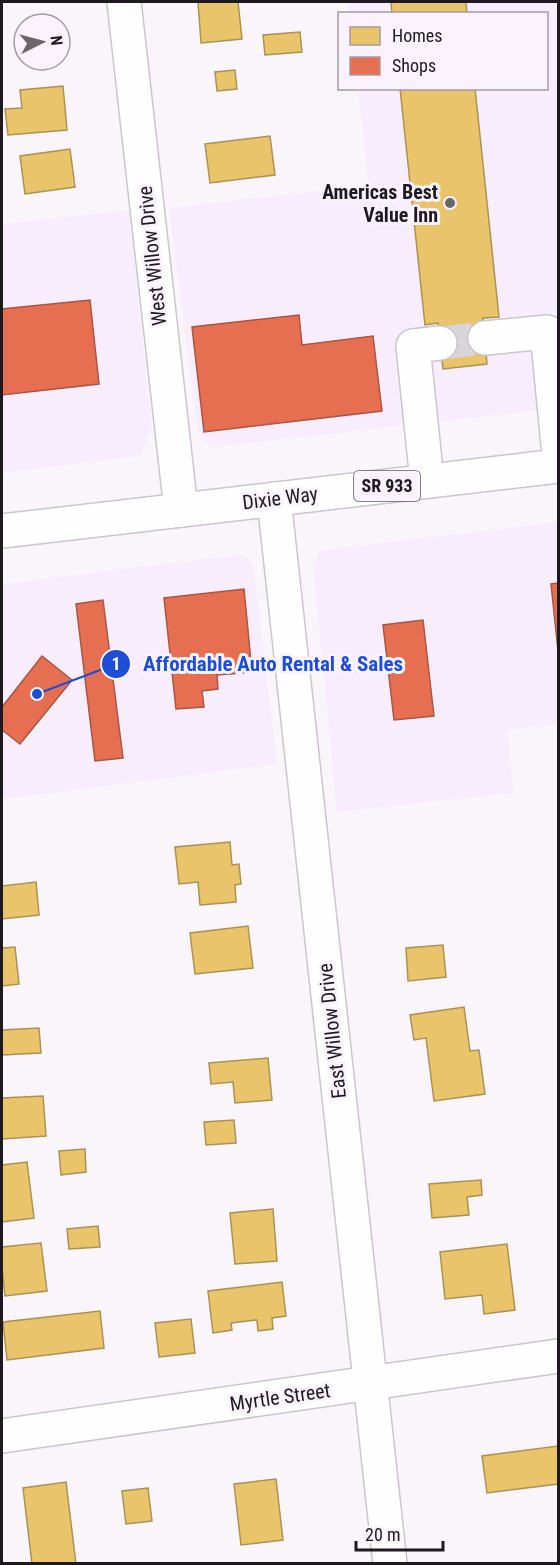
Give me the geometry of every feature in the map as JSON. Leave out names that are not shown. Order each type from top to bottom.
[{"type":"street","name":"West Willow Drive","points":[[124,2],[181,510]]},
{"type":"street","points":[[485,339],[547,332],[558,445]]},
{"type":"street","points":[[427,481],[412,346],[441,344]]},
{"type":"street","name":"Dixie Way","points":[[2,531],[558,466]]},
{"type":"street","name":"East Willow Drive","points":[[274,499],[390,1563]]},
{"type":"street","name":"Myrtle Street","points":[[2,1436],[558,1356]]},
{"type":"shaded area","points":[[348,2],[558,2],[558,408],[214,447],[205,442],[197,429],[169,208],[369,185],[358,90],[548,90],[548,12],[350,12]]},
{"type":"shaded area","points":[[129,210],[152,429],[141,456],[2,473],[2,224]]},
{"type":"shaded area","points":[[558,522],[558,724],[508,730],[513,793],[337,812],[313,564],[321,550]]},
{"type":"shaded area","points":[[243,555],[253,562],[277,764],[2,799],[2,584]]},
{"type":"building: Homes","points":[[198,2],[238,2],[242,39],[201,43]]},
{"type":"building: Homes","points":[[391,2],[466,2],[467,12],[392,12]]},
{"type":"building: Homes","points":[[300,32],[302,52],[265,55],[263,35]]},
{"type":"building: Homes","points":[[235,70],[237,89],[217,91],[215,72]]},
{"type":"building: Homes","points":[[63,86],[67,130],[8,135],[5,109],[22,108],[20,90]]},
{"type":"building: Homes","name":"Americas Best Value Inn","points":[[400,90],[475,90],[499,317],[483,318],[487,364],[443,369],[438,323],[425,325]]},
{"type":"building: Homes","points":[[270,136],[275,175],[210,183],[205,144]]},
{"type":"building: Homes","points":[[70,149],[75,187],[25,194],[20,156]]},
{"type":"building: Homes","points":[[230,842],[232,865],[239,864],[241,884],[235,885],[236,902],[200,905],[198,882],[179,884],[175,847]]},
{"type":"building: Homes","points":[[36,882],[39,915],[2,919],[2,886]]},
{"type":"building: Homes","points":[[248,926],[253,968],[195,974],[190,933]]},
{"type":"building: Homes","points":[[443,945],[446,977],[408,981],[406,948]]},
{"type":"building: Homes","points":[[15,947],[19,984],[2,986],[2,948]]},
{"type":"building: Homes","points":[[464,1007],[470,1051],[479,1050],[485,1094],[434,1101],[426,1038],[414,1040],[410,1015]]},
{"type":"building: Homes","points":[[39,1028],[41,1053],[2,1055],[2,1030]]},
{"type":"building: Homes","points":[[268,1058],[272,1100],[235,1103],[233,1082],[211,1084],[209,1063]]},
{"type":"building: Homes","points":[[43,1096],[46,1136],[2,1139],[2,1098]]},
{"type":"building: Homes","points":[[234,1120],[236,1143],[206,1145],[204,1122]]},
{"type":"building: Homes","points":[[85,1149],[86,1172],[61,1175],[59,1151]]},
{"type":"building: Homes","points":[[27,1162],[34,1218],[2,1222],[2,1165]]},
{"type":"building: Homes","points":[[481,1180],[482,1195],[467,1197],[469,1215],[432,1218],[429,1184]]},
{"type":"building: Homes","points":[[273,1209],[277,1261],[235,1264],[230,1213]]},
{"type":"building: Homes","points":[[98,1226],[100,1247],[69,1249],[67,1229]]},
{"type":"building: Homes","points":[[41,1243],[47,1291],[5,1296],[2,1247]]},
{"type":"building: Homes","points":[[507,1244],[515,1310],[484,1314],[482,1295],[445,1299],[440,1252]]},
{"type":"building: Homes","points":[[282,1282],[286,1316],[272,1318],[273,1329],[258,1331],[257,1320],[231,1323],[232,1330],[213,1333],[208,1291]]},
{"type":"building: Homes","points":[[100,1311],[104,1348],[7,1360],[3,1322]]},
{"type":"building: Homes","points":[[191,1319],[195,1353],[159,1357],[155,1323]]},
{"type":"building: Homes","points":[[558,1446],[558,1484],[487,1493],[482,1456]]},
{"type":"building: Homes","points":[[276,1479],[283,1540],[241,1545],[234,1484]]},
{"type":"building: Homes","points":[[66,1482],[76,1564],[32,1564],[23,1488]]},
{"type":"building: Homes","points":[[148,1488],[152,1521],[126,1524],[122,1491]]},
{"type":"building: Shops","points":[[90,300],[99,384],[2,395],[2,309]]},
{"type":"building: Shops","points":[[299,315],[302,345],[373,336],[382,411],[204,432],[192,327]]},
{"type":"building: Shops","points":[[558,583],[558,651],[551,584]]},
{"type":"building: Shops","points":[[244,589],[252,672],[217,675],[218,689],[202,691],[204,707],[176,709],[164,598]]},
{"type":"building: Shops","points":[[103,600],[123,758],[95,761],[76,604]]},
{"type":"building: Shops","points":[[423,620],[434,716],[394,720],[383,625]]},
{"type":"building: Shops","points":[[42,656],[72,680],[20,744],[2,730],[2,707]]},
{"type":"tunnel","points":[[440,343],[485,338]]},
{"type":"place","name":"Americas Best Value Inn","points":[[450,203]]},
{"type":"place","name":"Affordable Auto Rental & Sales","points":[[37,694]]}]
